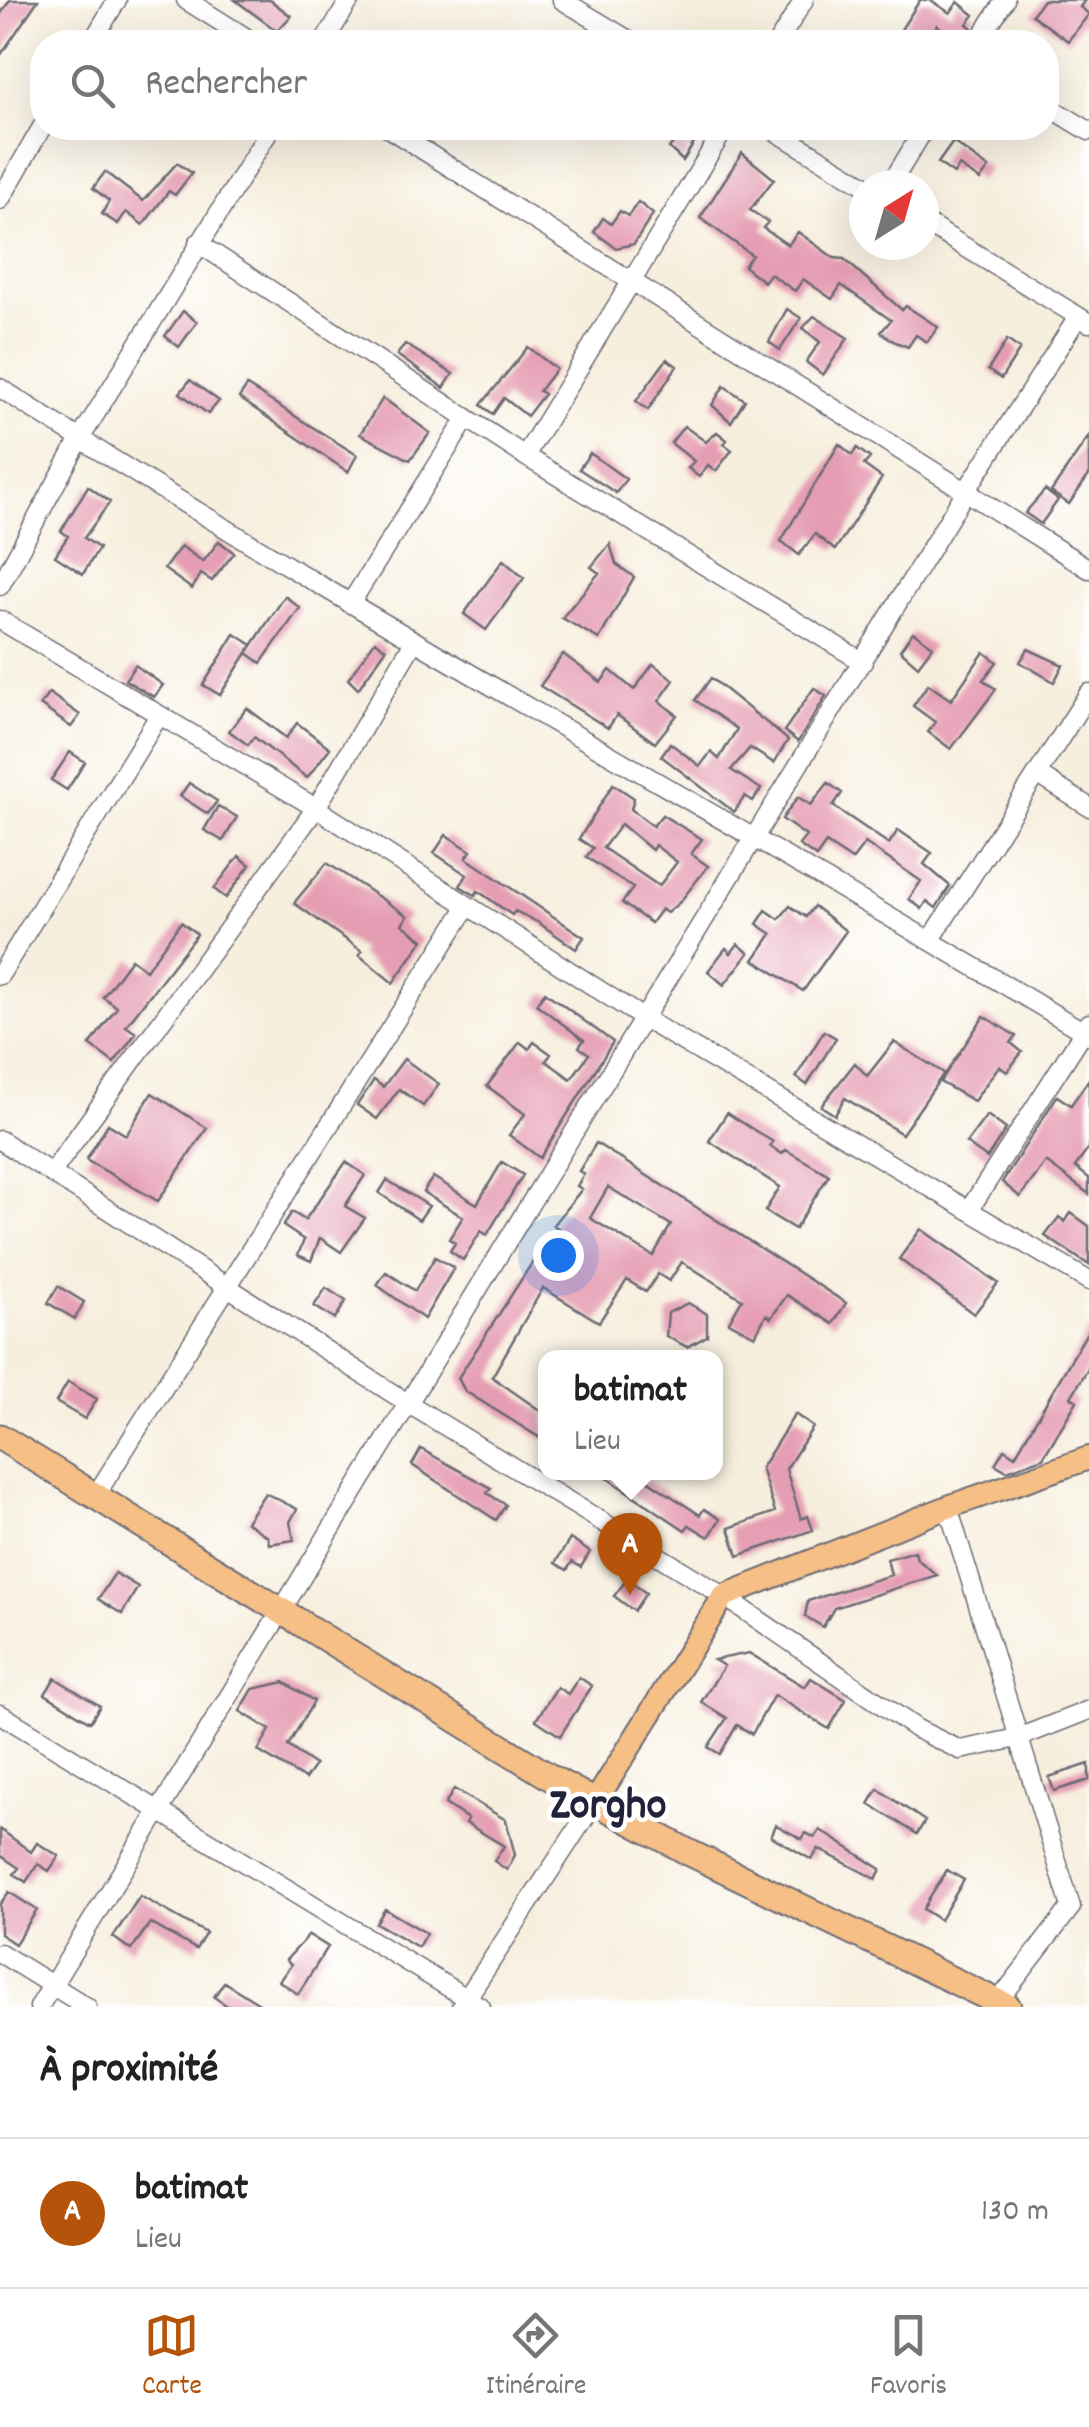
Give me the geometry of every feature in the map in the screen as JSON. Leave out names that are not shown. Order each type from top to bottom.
[{"type":"highway","points":[[0,1438],[595,1802],[999,2005]]},
{"type":"main road","points":[[595,1802],[724,1596],[948,1507],[1089,1458]]},
{"type":"street","points":[[99,30],[117,0]]},
{"type":"street","points":[[186,0],[234,30]]},
{"type":"street","points":[[331,30],[350,0]]},
{"type":"street","points":[[562,0],[612,30]]},
{"type":"street","points":[[785,30],[804,0]]},
{"type":"street","points":[[986,30],[1005,0]]},
{"type":"street","points":[[1059,112],[1089,131]]},
{"type":"street","points":[[0,200],[35,140]]},
{"type":"street","points":[[0,586],[80,439],[262,140]]},
{"type":"street","points":[[407,140],[1089,568]]},
{"type":"street","points":[[524,456],[719,140]]},
{"type":"street","points":[[790,140],[849,176]]},
{"type":"street","points":[[899,170],[918,140]]},
{"type":"street","points":[[39,2007],[966,492],[1084,320],[939,231]]},
{"type":"street","points":[[198,243],[524,456],[863,662]]},
{"type":"street","points":[[0,388],[413,644],[757,836],[1087,1030],[969,1210]]},
{"type":"street","points":[[350,604],[467,418]]},
{"type":"street","points":[[0,620],[316,808],[466,908],[646,1020],[1089,1282]]},
{"type":"street","points":[[52,1172],[316,808],[413,644]]},
{"type":"street","points":[[930,940],[1089,693]]},
{"type":"street","points":[[0,975],[158,717]]},
{"type":"street","points":[[1037,774],[1089,807]]},
{"type":"street","points":[[94,1498],[466,908]]},
{"type":"street","points":[[0,1140],[409,1404],[724,1596],[917,1729],[960,1750],[1018,1738],[1089,1710]]},
{"type":"street","points":[[948,1507],[1018,1738],[1080,1905],[999,2005]]},
{"type":"street","points":[[0,1714],[470,2004],[595,1802]]},
{"type":"street","points":[[0,1953],[87,2007]]},
{"type":"building","points":[[10,0],[38,0],[0,56],[0,15]]},
{"type":"building","points":[[235,0],[270,0],[291,16],[276,30]]},
{"type":"building","points":[[920,0],[930,0],[950,13],[958,2],[974,15],[967,24],[971,30],[943,30],[937,25],[934,30],[901,30]]},
{"type":"building","points":[[1043,0],[1085,0],[1080,7],[1089,14],[1068,41],[1059,30],[1053,30],[1032,15]]},
{"type":"building","points":[[675,140],[696,140],[683,161],[669,148]]},
{"type":"building","points":[[953,142],[989,168],[980,180],[959,166],[954,174],[938,163]]},
{"type":"building","points":[[742,153],[774,179],[750,210],[768,222],[763,228],[788,245],[798,232],[834,258],[844,259],[902,310],[906,306],[938,327],[927,342],[916,335],[908,347],[893,341],[881,332],[891,320],[841,285],[832,299],[803,279],[795,291],[770,274],[764,282],[744,266],[752,255],[700,218]]},
{"type":"building","points":[[177,163],[192,173],[175,195],[169,191],[143,225],[126,212],[118,224],[102,214],[109,201],[93,188],[105,172],[143,201]]},
{"type":"building","points":[[638,202],[653,214],[634,244],[616,248],[594,232],[603,218],[611,224],[620,211],[628,216]]},
{"type":"building","points":[[787,309],[801,318],[780,350],[769,342]]},
{"type":"building","points":[[183,311],[197,322],[179,347],[165,336]]},
{"type":"building","points":[[814,316],[848,338],[823,375],[806,362],[820,342],[803,328]]},
{"type":"building","points":[[1007,340],[1020,349],[1001,379],[988,370]]},
{"type":"building","points":[[405,344],[453,374],[444,388],[397,355]]},
{"type":"building","points":[[528,347],[556,369],[539,391],[544,394],[527,416],[504,398],[493,414],[481,405]]},
{"type":"building","points":[[667,359],[677,366],[648,410],[636,401]]},
{"type":"building","points":[[190,380],[219,401],[208,414],[180,393]]},
{"type":"building","points":[[247,386],[357,455],[348,472],[239,398]]},
{"type":"building","points":[[724,386],[745,400],[731,422],[712,405]]},
{"type":"building","points":[[383,398],[430,433],[410,460],[360,434]]},
{"type":"building","points":[[684,426],[706,442],[717,432],[727,440],[724,444],[732,450],[716,471],[708,465],[699,477],[688,468],[694,461],[671,443]]},
{"type":"building","points":[[1089,436],[1089,475],[1069,504],[1051,492]]},
{"type":"building","points":[[839,444],[852,455],[857,448],[870,458],[864,465],[882,478],[835,550],[815,534],[799,555],[781,541]]},
{"type":"building","points":[[590,453],[626,479],[616,493],[579,469]]},
{"type":"building","points":[[88,486],[110,502],[84,538],[99,548],[83,574],[55,556],[68,536],[61,531]]},
{"type":"building","points":[[1045,490],[1058,500],[1041,524],[1025,513]]},
{"type":"building","points":[[219,541],[234,553],[212,581],[201,574],[192,589],[164,569],[181,546],[203,562]]},
{"type":"building","points":[[610,544],[616,564],[634,577],[599,639],[562,618],[599,573],[591,567]]},
{"type":"building","points":[[503,560],[524,578],[486,630],[464,614]]},
{"type":"building","points":[[285,596],[300,608],[261,663],[247,653]]},
{"type":"building","points":[[913,632],[933,646],[918,666],[900,650]]},
{"type":"building","points":[[235,634],[252,645],[220,695],[203,685]]},
{"type":"building","points":[[375,641],[386,649],[358,689],[348,679]]},
{"type":"building","points":[[1028,649],[1063,665],[1054,682],[1020,662]]},
{"type":"building","points":[[984,652],[997,662],[983,680],[996,689],[951,749],[928,732],[935,722],[913,706],[928,684],[951,700]]},
{"type":"building","points":[[563,654],[601,682],[610,670],[634,690],[653,664],[674,680],[659,701],[677,715],[655,743],[617,715],[608,728],[540,686]]},
{"type":"building","points":[[135,665],[163,685],[154,697],[125,680]]},
{"type":"building","points":[[711,678],[788,740],[774,763],[750,748],[731,770],[761,789],[753,801],[745,796],[734,812],[661,756],[670,743],[700,766],[711,752],[719,759],[737,729],[695,700]]},
{"type":"building","points":[[814,688],[826,696],[798,742],[784,731]]},
{"type":"building","points":[[49,693],[80,715],[71,727],[40,705]]},
{"type":"building","points":[[247,708],[286,738],[297,723],[330,748],[307,778],[254,737],[248,745],[229,731]]},
{"type":"building","points":[[70,752],[85,762],[67,790],[51,780]]},
{"type":"building","points":[[189,783],[217,801],[208,814],[180,796]]},
{"type":"building","points":[[828,783],[842,793],[833,806],[889,844],[898,830],[932,853],[924,864],[950,886],[936,908],[927,901],[922,909],[909,899],[921,881],[865,843],[852,860],[826,843],[816,857],[799,845],[806,836],[782,819],[798,797],[811,805]]},
{"type":"building","points":[[613,784],[634,798],[631,809],[653,826],[662,815],[702,839],[691,854],[708,866],[680,902],[667,913],[661,909],[651,923],[622,903],[633,888],[586,857],[593,848],[579,839]],"holes":[[[621,824],[652,850],[655,845],[677,862],[659,886],[603,848]]]},
{"type":"building","points":[[218,806],[237,817],[223,841],[204,830]]},
{"type":"building","points":[[446,835],[471,851],[466,858],[584,937],[576,949],[539,923],[515,911],[512,915],[478,891],[475,895],[460,886],[467,875],[434,853]]},
{"type":"building","points":[[239,856],[250,865],[226,898],[214,889]]},
{"type":"building","points":[[327,863],[408,916],[402,924],[423,940],[393,983],[359,955],[362,951],[294,903]]},
{"type":"building","points":[[790,906],[806,917],[814,906],[846,931],[803,991],[754,960],[772,934],[757,924],[766,910],[779,919]]},
{"type":"building","points":[[181,922],[197,934],[126,1026],[136,1033],[114,1063],[90,1045],[117,1007],[103,997],[131,959],[146,970]]},
{"type":"building","points":[[738,944],[749,953],[724,985],[708,971],[726,948],[731,953]]},
{"type":"building","points":[[545,992],[613,1042],[540,1158],[509,1135],[525,1114],[487,1086],[520,1042],[529,1049],[534,1042],[551,1054],[546,1061],[571,1079],[589,1054],[579,1047],[584,1040],[536,1004]]},
{"type":"building","points":[[984,1016],[1016,1036],[1011,1043],[1022,1052],[1007,1072],[999,1066],[974,1101],[940,1082]]},
{"type":"building","points":[[824,1031],[836,1038],[807,1085],[796,1077]]},
{"type":"building","points":[[894,1042],[944,1073],[902,1134],[845,1098],[835,1115],[821,1106],[855,1063],[867,1076]]},
{"type":"building","points":[[404,1059],[439,1084],[423,1106],[399,1089],[377,1119],[357,1105],[374,1080],[383,1087]]},
{"type":"building","points":[[1089,1079],[1089,1148],[1075,1167],[1089,1178],[1089,1194],[1046,1162],[1020,1197],[1002,1182],[1057,1096],[1071,1105]]},
{"type":"building","points":[[152,1093],[207,1128],[158,1201],[86,1160],[108,1124],[126,1135]]},
{"type":"building","points":[[727,1113],[773,1142],[770,1146],[782,1154],[786,1150],[829,1175],[795,1229],[765,1211],[780,1187],[709,1141]]},
{"type":"building","points":[[987,1115],[1006,1129],[987,1158],[966,1143]]},
{"type":"building","points":[[596,1143],[846,1303],[833,1324],[787,1295],[771,1318],[766,1315],[755,1336],[729,1322],[742,1299],[682,1262],[669,1281],[658,1274],[646,1292],[627,1280],[599,1322],[543,1288],[492,1377],[538,1409],[538,1437],[465,1391],[458,1378],[539,1252],[545,1256],[561,1230],[553,1225],[582,1189],[577,1186],[584,1174],[579,1171]],"holes":[[[608,1187],[671,1225],[653,1256],[590,1218]]]},
{"type":"building","points":[[346,1162],[365,1175],[345,1206],[365,1218],[341,1252],[320,1238],[311,1261],[298,1255],[304,1240],[283,1226],[292,1212],[305,1220]]},
{"type":"building","points":[[502,1162],[523,1175],[487,1235],[481,1231],[463,1260],[450,1251],[455,1243],[449,1239],[463,1217],[423,1192],[433,1177],[477,1204]]},
{"type":"building","points":[[387,1180],[429,1206],[419,1220],[379,1193]]},
{"type":"building","points":[[1071,1213],[1089,1226],[1089,1265],[1045,1236],[1059,1217],[1065,1222]]},
{"type":"building","points":[[921,1229],[998,1283],[974,1314],[899,1259]]},
{"type":"building","points":[[435,1257],[454,1268],[424,1319],[377,1285],[386,1272],[415,1291]]},
{"type":"building","points":[[58,1286],[84,1302],[75,1319],[48,1303]]},
{"type":"building","points":[[326,1288],[346,1301],[335,1319],[314,1306]]},
{"type":"building","points":[[688,1303],[707,1314],[707,1336],[687,1347],[666,1336],[668,1313]]},
{"type":"building","points":[[1089,1329],[1089,1367],[1071,1397],[1077,1401],[1043,1458],[1007,1471],[995,1464],[1004,1449],[1015,1456]]},
{"type":"building","points":[[68,1382],[97,1399],[85,1419],[56,1402]]},
{"type":"building","points":[[795,1414],[813,1427],[786,1469],[801,1519],[808,1516],[813,1530],[738,1556],[729,1528],[775,1512],[761,1468]]},
{"type":"building","points":[[421,1449],[491,1488],[487,1493],[506,1505],[496,1520],[412,1465]]},
{"type":"building","points":[[610,1480],[647,1480],[700,1515],[704,1509],[720,1519],[709,1537],[689,1525],[685,1530]]},
{"type":"building","points":[[265,1493],[297,1509],[290,1522],[294,1540],[269,1544],[268,1537],[246,1522]]},
{"type":"building","points":[[570,1539],[590,1552],[581,1567],[572,1562],[567,1570],[555,1563]]},
{"type":"building","points":[[915,1551],[917,1559],[937,1575],[834,1608],[823,1627],[805,1616],[808,1601],[891,1575],[887,1559]]},
{"type":"building","points":[[115,1573],[138,1587],[122,1614],[98,1599]]},
{"type":"building","points":[[627,1579],[646,1593],[634,1611],[614,1596]]},
{"type":"building","points":[[749,1653],[805,1687],[811,1678],[846,1700],[829,1729],[774,1695],[752,1734],[737,1725],[720,1754],[708,1747],[727,1718],[701,1702],[724,1666],[714,1660]]},
{"type":"building","points":[[579,1677],[592,1686],[560,1736],[536,1720],[557,1687],[568,1694]]},
{"type":"building","points":[[55,1678],[100,1706],[90,1722],[45,1694]]},
{"type":"building","points":[[284,1682],[314,1701],[288,1746],[315,1765],[305,1779],[258,1751],[270,1730],[240,1711],[253,1689]]},
{"type":"building","points":[[1089,1764],[1089,1780],[1054,1791],[1049,1777]]},
{"type":"building","points":[[454,1789],[506,1820],[515,1855],[507,1870],[494,1861],[504,1846],[466,1823],[468,1819],[445,1804]]},
{"type":"building","points":[[878,1789],[925,1821],[917,1834],[869,1804]]},
{"type":"building","points":[[776,1825],[802,1839],[806,1833],[815,1838],[820,1830],[881,1869],[876,1879],[818,1849],[812,1860],[771,1836]]},
{"type":"building","points":[[0,1829],[31,1852],[37,1843],[59,1856],[49,1871],[38,1864],[26,1882],[14,1874],[19,1868],[0,1855]]},
{"type":"building","points":[[947,1870],[964,1880],[940,1920],[923,1909]]},
{"type":"building","points":[[9,1892],[37,1910],[15,1944],[0,1934],[0,1904]]},
{"type":"building","points":[[140,1896],[206,1933],[196,1949],[150,1923],[131,1950],[113,1937]]},
{"type":"building","points":[[385,1909],[426,1933],[418,1947],[376,1923]]},
{"type":"building","points":[[309,1935],[328,1947],[298,1994],[279,1981],[291,1965],[286,1960]]},
{"type":"building","points":[[224,1982],[264,2007],[229,2007],[214,1997]]},
{"type":"place","name":"batimat","points":[[630,1595]]},
{"type":"district","name":"Zorgho","points":[[608,1801]]}]
